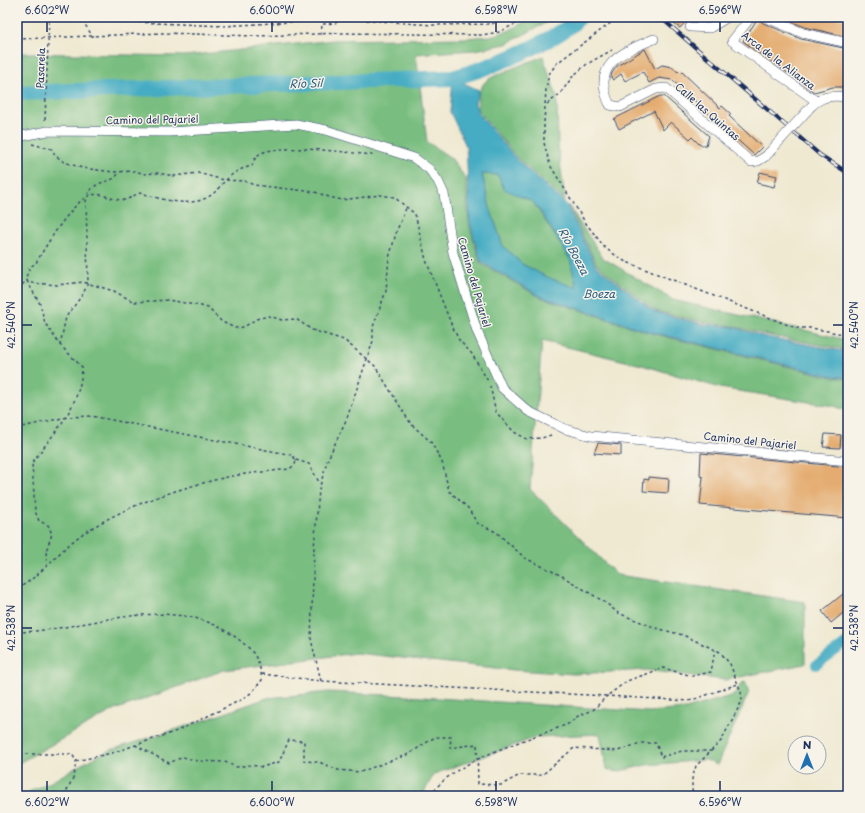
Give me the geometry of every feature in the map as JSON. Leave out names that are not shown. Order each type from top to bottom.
[{"type":"street","points":[[690,28],[710,28],[728,17]]},
{"type":"street","name":"Arca de la Alianza","points":[[751,17],[732,41],[816,101]]},
{"type":"street","points":[[765,17],[803,33],[848,43]]},
{"type":"street","name":"Calle las Quintas","points":[[654,39],[618,56],[605,71],[604,89],[610,105],[620,107],[656,89],[666,88],[751,162],[758,161],[766,156],[816,101]]},
{"type":"street","points":[[816,101],[828,97],[848,97]]},
{"type":"street","name":"Camino del Pajariel","points":[[17,137],[48,131],[169,132],[296,124],[326,130],[414,158],[429,169],[438,181],[444,194],[453,253],[472,317],[502,388],[528,411],[564,429],[591,436],[848,461]]},
{"type":"path","name":"Pasarela","points":[[45,120],[49,17]]},
{"type":"path","points":[[91,17],[84,23],[93,37]]},
{"type":"path","points":[[122,17],[135,22],[223,26],[306,21],[326,18],[416,24],[492,24],[505,17]]},
{"type":"path","points":[[135,22],[137,17]]},
{"type":"path","points":[[181,17],[255,19],[273,17]]},
{"type":"path","points":[[17,39],[163,33],[256,36],[321,35],[344,33],[482,35],[499,32],[529,17]]},
{"type":"path","points":[[621,17],[616,19],[557,63],[549,74],[546,89],[544,143],[550,165],[585,222],[605,248],[624,261],[796,328],[811,328],[848,335]]},
{"type":"path","points":[[321,35],[322,24],[335,23],[342,19]]},
{"type":"path","points":[[546,105],[560,94],[573,76],[587,64],[617,48]]},
{"type":"path","points":[[29,143],[52,149],[59,159],[74,167],[145,174],[157,173],[174,176],[198,173],[224,180],[244,181],[254,185],[315,192],[342,200],[389,196],[397,198],[413,211],[418,219],[426,260],[452,326],[459,340],[472,354],[489,383],[496,412],[514,432],[527,439],[542,438],[564,429]]},
{"type":"path","points":[[47,565],[46,551],[52,534],[48,525],[39,521],[35,511],[32,463],[67,417],[82,384],[82,367],[60,345],[45,323],[40,304],[26,277],[30,267],[36,263],[62,222],[90,195],[104,195],[123,200],[141,193],[154,198],[177,202],[196,201],[216,191],[224,180],[244,167],[252,166],[258,155],[269,150],[330,150],[374,155],[381,147]]},
{"type":"path","points":[[90,195],[88,193],[101,181],[110,181],[116,178],[119,172]]},
{"type":"path","points":[[60,345],[66,317],[83,294],[88,283],[86,198]]},
{"type":"path","points":[[321,681],[310,639],[314,548],[320,485],[327,461],[347,418],[373,341],[373,327],[386,291],[389,258],[397,230],[407,206]]},
{"type":"path","points":[[27,281],[32,283],[56,285],[75,282],[88,283],[114,292],[134,302],[168,300],[201,306],[208,308],[222,322],[235,328],[244,327],[256,319],[269,316],[282,320],[296,319],[312,330],[344,340],[375,366],[411,424],[431,442],[442,462],[449,491],[468,508],[477,523],[496,532],[526,558],[562,576],[606,603],[618,613],[656,628],[683,635],[720,652],[730,664],[741,692],[742,701],[721,741],[696,766],[692,779],[692,790],[695,796]]},
{"type":"path","points":[[17,288],[27,281]]},
{"type":"path","points":[[17,428],[67,417],[91,416],[137,424],[292,455],[296,460],[309,464],[320,485]]},
{"type":"path","points":[[17,589],[29,582],[67,545],[87,530],[150,499],[224,478],[289,469],[295,465],[296,460]]},
{"type":"path","points":[[17,632],[38,632],[146,614],[171,614],[195,618],[217,626],[232,635],[256,655],[262,674],[262,680],[252,692],[242,698],[177,731],[112,753],[76,761]]},
{"type":"path","points":[[431,796],[435,788],[460,768],[568,724],[578,716],[593,710],[607,696],[627,681],[663,668],[692,676],[711,672],[715,650]]},
{"type":"path","points":[[262,674],[321,681],[689,701],[738,684]]},
{"type":"path","points":[[135,745],[169,763],[183,757],[198,761],[225,762],[236,767],[251,765],[262,766],[278,762],[289,740],[304,741],[304,761],[319,762],[338,770],[360,772],[409,754],[435,737],[451,737],[450,748],[477,744],[478,784],[501,785],[520,775],[542,776],[574,748],[618,751],[640,742],[656,742],[661,757],[682,751],[712,751]]},
{"type":"path","points":[[17,754],[72,754],[76,761],[74,776],[64,796]]},
{"type":"green space","points":[[533,17],[557,17],[506,44],[475,50],[416,54],[427,142],[451,158],[466,179],[469,224],[480,263],[540,297],[647,332],[827,376],[848,379],[848,411],[834,406],[720,388],[642,365],[542,341],[530,489],[617,575],[805,602],[805,664],[725,680],[646,670],[574,674],[514,670],[356,653],[224,670],[112,711],[17,764],[17,53],[184,56],[334,40],[465,38],[490,36],[508,31]]},
{"type":"green space","points":[[543,56],[557,97],[558,146],[565,201],[519,160],[479,112],[478,108],[479,92],[486,81]]},
{"type":"green space","points":[[482,174],[498,175],[522,196],[533,202],[570,259],[577,289],[547,277],[522,264],[503,246],[490,208]]},
{"type":"green space","points":[[568,205],[603,258],[673,300],[843,339],[848,342],[848,350],[767,335],[733,326],[702,322],[656,311],[597,265]]},
{"type":"green space","points":[[745,682],[749,692],[717,765],[706,760],[646,765],[616,772],[607,769],[600,734],[537,737],[434,774],[422,796],[19,796],[51,782],[108,751],[205,720],[267,698],[329,692],[650,712],[686,709],[734,695],[742,683]]},
{"type":"water","name":"Boeza","points":[[453,78],[479,90],[475,103],[478,113],[518,161],[566,204],[596,266],[655,312],[702,324],[733,327],[766,337],[848,352],[848,378],[828,375],[647,331],[540,296],[481,262],[470,223],[466,146],[450,112]],"holes":[[[482,174],[498,175],[504,189],[533,202],[542,214],[570,259],[577,288],[547,277],[522,264],[503,246],[490,208]]]},
{"type":"building","points":[[680,17],[690,17],[680,28],[674,24]]},
{"type":"building","points":[[791,17],[831,17],[848,20],[848,37],[805,27],[790,21]]},
{"type":"building","points":[[758,18],[763,23],[801,39],[848,49],[848,87],[833,87],[814,92],[743,41]]},
{"type":"building","points":[[645,49],[655,69],[662,65],[672,67],[678,72],[680,70],[720,108],[722,106],[731,114],[729,116],[762,147],[754,155],[672,80],[659,78],[649,83],[643,72],[625,81],[621,74],[613,80],[611,77],[612,73],[617,66]]},
{"type":"building","points":[[660,96],[664,96],[709,136],[706,145],[700,145],[692,137],[690,139],[671,122],[663,130],[654,111],[619,129],[614,119]]},
{"type":"building","points":[[760,172],[777,176],[774,187],[757,183]]},
{"type":"building","points":[[825,434],[841,435],[840,448],[823,447]]},
{"type":"building","points":[[598,443],[621,445],[621,455],[594,453]]},
{"type":"building","points":[[701,453],[848,467],[848,518],[700,505],[703,477],[700,476]]},
{"type":"building","points":[[649,477],[669,479],[668,493],[643,491],[644,479],[649,480]]},
{"type":"building","points":[[848,590],[848,609],[831,623],[822,611]]},
{"type":"waterway","name":"Río Sil","points":[[17,93],[453,78],[490,66],[524,52],[560,33],[579,17]]},
{"type":"waterway","points":[[816,665],[848,642]]},
{"type":"railway","points":[[660,17],[820,155],[848,173]]},
{"type":"water label","name":"Río Boeza","points":[[574,251]]}]
